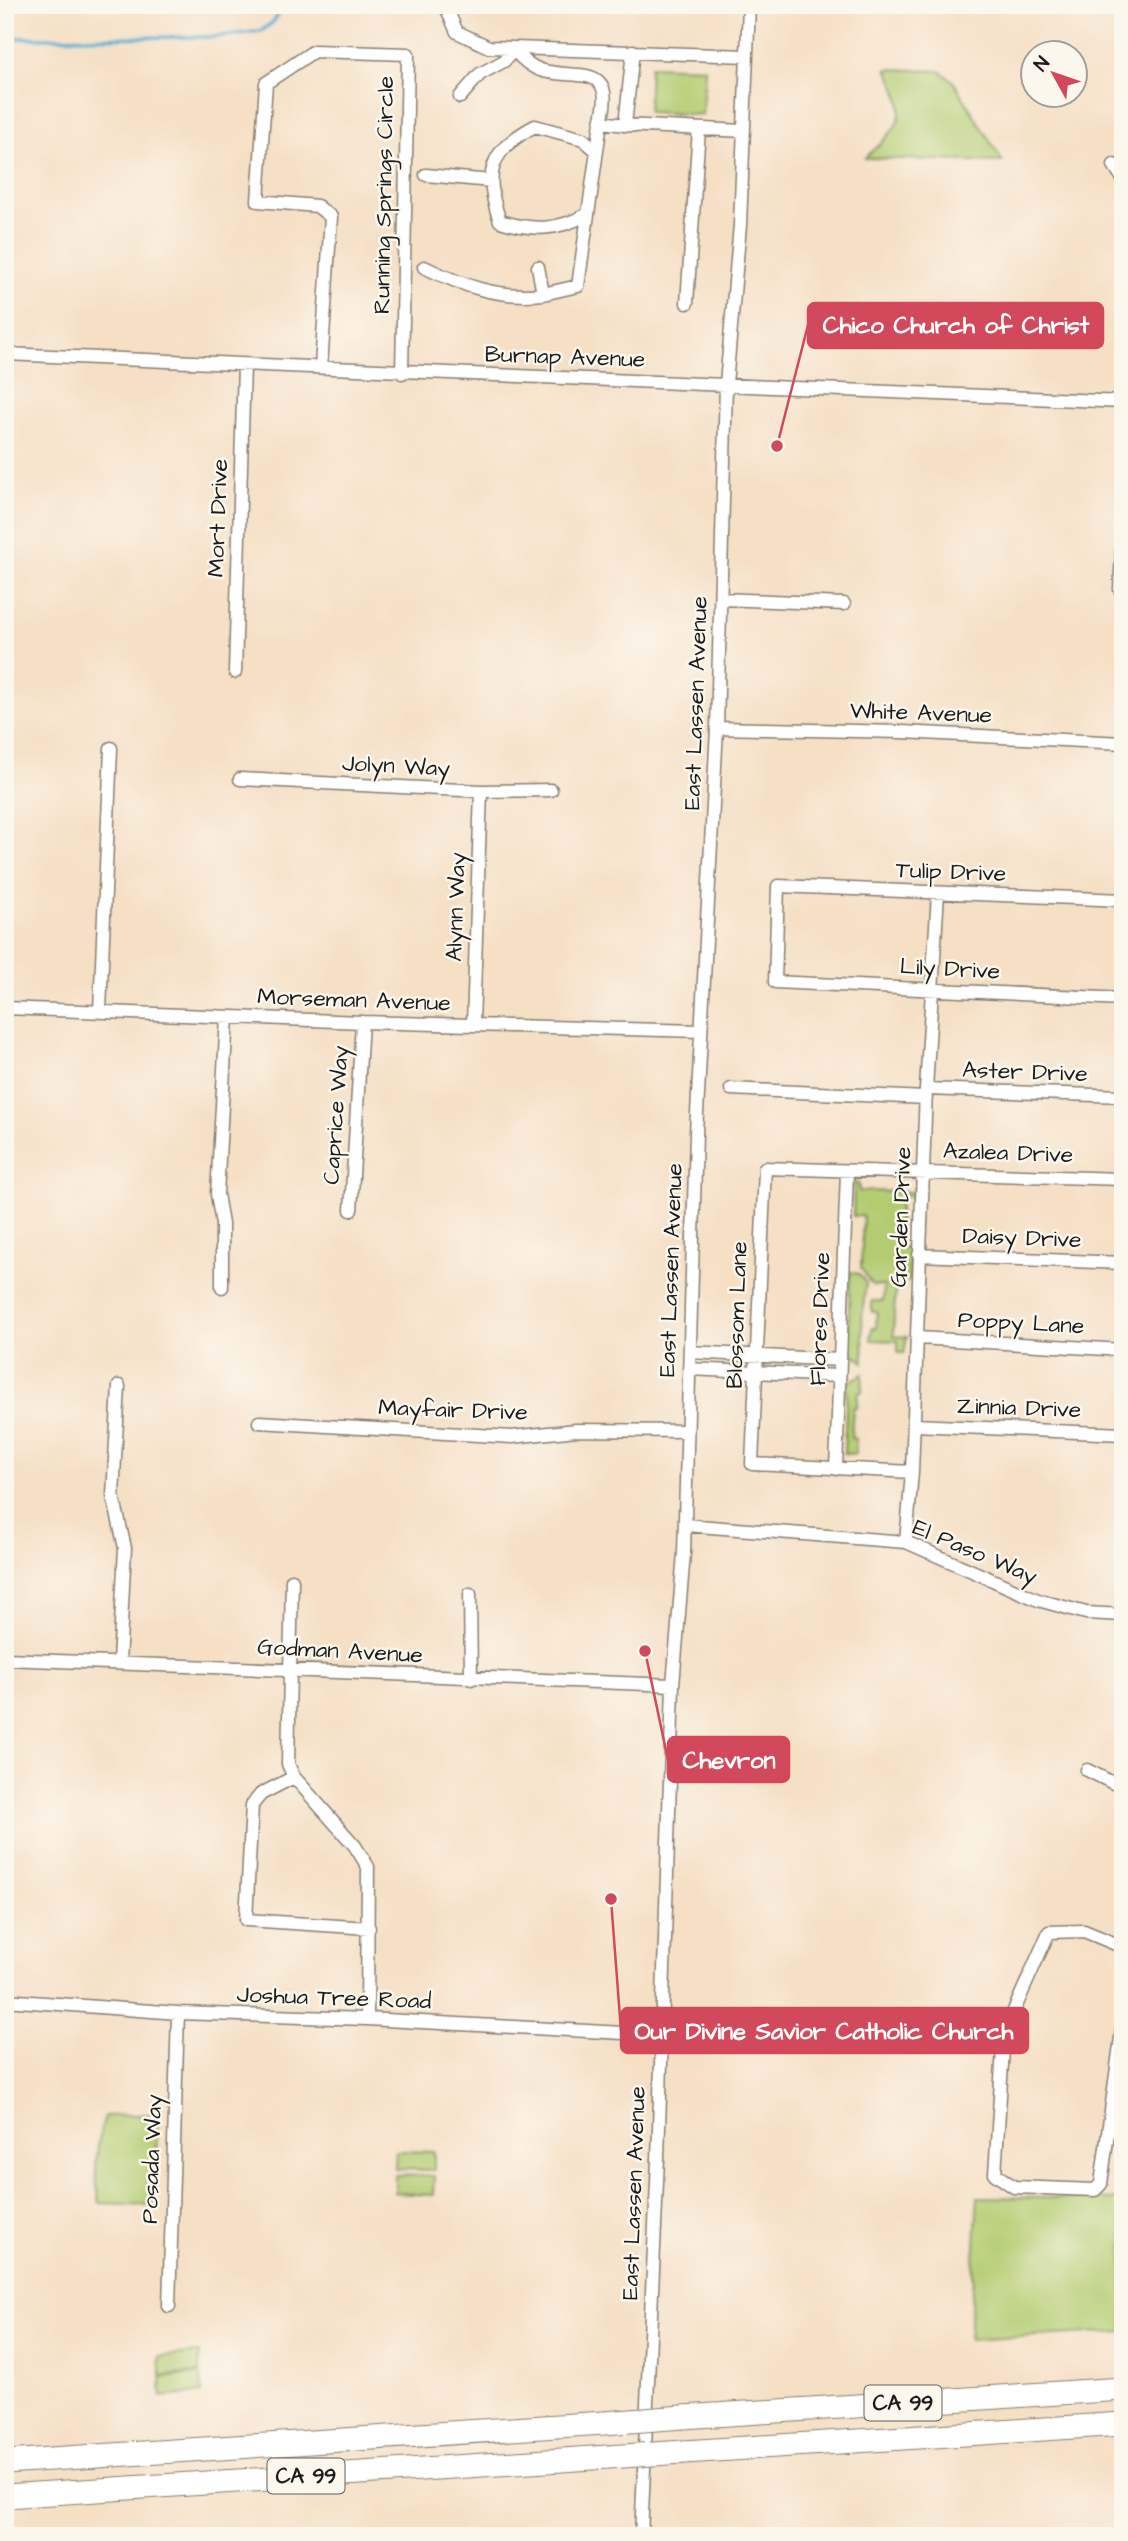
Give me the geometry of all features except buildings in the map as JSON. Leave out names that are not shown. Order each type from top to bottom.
[{"type":"highway","name":"CA 99","points":[[5,2462],[1123,2389]]},
{"type":"highway","name":"CA 99","points":[[5,2496],[1123,2424]]},
{"type":"highway","points":[[1084,2427],[1123,2430]]},
{"type":"street","points":[[445,5],[457,32],[489,47],[513,50],[545,47],[747,56]]},
{"type":"street","name":"East Lassen Avenue","points":[[641,2536],[673,1685],[685,1525],[702,1031],[718,728],[726,384],[744,131],[749,5]]},
{"type":"street","points":[[460,97],[480,74],[504,61],[513,50]]},
{"type":"street","points":[[424,267],[487,291],[518,296],[543,294],[578,286],[606,102],[605,93],[593,78],[583,74],[540,70],[513,50]]},
{"type":"street","name":"Running Springs Circle","points":[[321,368],[331,217],[317,206],[258,201],[266,83],[314,51],[408,54],[402,373]]},
{"type":"street","points":[[625,125],[633,51]]},
{"type":"street","points":[[601,122],[744,131]]},
{"type":"street","points":[[588,214],[566,226],[530,230],[500,221],[489,191],[495,161],[511,139],[535,126],[583,139],[597,151]]},
{"type":"street","points":[[687,303],[699,129]]},
{"type":"street","points":[[1114,165],[1123,179]]},
{"type":"street","points":[[426,176],[491,181]]},
{"type":"street","points":[[538,267],[543,294]]},
{"type":"street","name":"Burnap Avenue","points":[[5,354],[1123,402]]},
{"type":"street","name":"Mort Drive","points":[[235,672],[244,365]]},
{"type":"street","points":[[1123,534],[1120,589],[1123,595]]},
{"type":"street","points":[[721,599],[844,604]]},
{"type":"street","name":"White Avenue","points":[[718,728],[902,732],[1123,743]]},
{"type":"street","points":[[100,1011],[111,748]]},
{"type":"street","name":"Jolyn Way","points":[[240,779],[481,791],[551,790]]},
{"type":"street","name":"Alynn Way","points":[[472,1024],[481,791]]},
{"type":"street","name":"Tulip Drive","points":[[775,982],[778,886],[1123,900]]},
{"type":"street","name":"Garden Drive","points":[[906,1542],[912,1472],[926,1093],[938,893]]},
{"type":"street","name":"Lily Drive","points":[[775,982],[1123,999]]},
{"type":"street","name":"Morseman Avenue","points":[[5,1008],[362,1022],[702,1031]]},
{"type":"street","points":[[222,1287],[222,1224],[217,1194],[227,1017]]},
{"type":"street","name":"Caprice Way","points":[[351,1210],[362,1022]]},
{"type":"street","name":"Aster Drive","points":[[731,1088],[1123,1096]]},
{"type":"street","name":"Azalea Drive","points":[[765,1168],[1123,1179]]},
{"type":"street","name":"Blossom Lane","points":[[765,1168],[752,1464],[836,1469]]},
{"type":"street","name":"Flores Drive","points":[[836,1469],[847,1171]]},
{"type":"street","name":"Daisy Drive","points":[[919,1255],[1123,1263]]},
{"type":"street","name":"Poppy Lane","points":[[918,1338],[1123,1350]]},
{"type":"street","points":[[690,1353],[840,1360]]},
{"type":"street","points":[[690,1369],[839,1376]]},
{"type":"street","points":[[119,1386],[113,1495],[125,1548],[119,1663]]},
{"type":"street","name":"Mayfair Drive","points":[[259,1422],[512,1437],[576,1430],[687,1431]]},
{"type":"street","name":"Zinnia Drive","points":[[914,1425],[1123,1434]]},
{"type":"street","points":[[836,1469],[912,1472]]},
{"type":"street","name":"El Paso Way","points":[[685,1525],[906,1542],[1038,1600],[1086,1613],[1123,1615]]},
{"type":"street","points":[[292,1580],[288,1764],[294,1777],[355,1846],[368,1867],[367,2019]]},
{"type":"street","points":[[470,1594],[471,1679]]},
{"type":"street","name":"Godman Avenue","points":[[5,1659],[673,1685]]},
{"type":"street","points":[[1087,1770],[1113,1783],[1123,1784]]},
{"type":"street","points":[[294,1777],[261,1794],[252,1805],[246,1920],[369,1928]]},
{"type":"street","points":[[1123,1947],[1084,1931],[1049,1932],[1004,2033],[995,2174],[1014,2187],[1096,2190],[1101,2184],[1123,2023]]},
{"type":"street","name":"Joshua Tree Road","points":[[5,2000],[178,2013],[367,2019],[660,2035]]},
{"type":"street","name":"Posada Way","points":[[169,2306],[178,2013]]},
{"type":"green space","points":[[650,66],[705,68],[702,115],[648,112]]},
{"type":"green space","points":[[887,69],[940,71],[953,81],[1003,162],[865,158],[887,137],[899,119],[899,98]]},
{"type":"green space","points":[[854,1183],[858,1183],[859,1191],[913,1192],[913,1196],[900,1197],[898,1247],[910,1247],[909,1281],[896,1281],[893,1336],[907,1337],[904,1353],[898,1353],[898,1341],[871,1340],[872,1328],[876,1328],[877,1312],[872,1312],[872,1301],[883,1301],[884,1286],[872,1285],[861,1268],[863,1216],[853,1216]]},
{"type":"green space","points":[[850,1272],[859,1274],[866,1283],[862,1315],[864,1362],[848,1351]]},
{"type":"green space","points":[[863,1374],[862,1392],[858,1392],[857,1407],[853,1408],[851,1438],[856,1439],[855,1454],[844,1453],[847,1383]]},
{"type":"green space","points":[[158,2114],[153,2205],[100,2203],[96,2159],[105,2116]]},
{"type":"green space","points":[[396,2151],[434,2152],[434,2170],[395,2169]]},
{"type":"green space","points":[[395,2175],[434,2176],[433,2195],[395,2193]]},
{"type":"green space","points":[[978,2197],[1123,2199],[1123,2331],[969,2340]]},
{"type":"green space","points":[[199,2353],[200,2372],[161,2376],[159,2357]]},
{"type":"green space","points":[[200,2374],[202,2393],[162,2397],[161,2378]]},
{"type":"waterway","points":[[5,38],[214,37],[261,31],[273,22],[284,5]]},
{"type":"place","name":"Chico Church of Christ","points":[[777,446]]},
{"type":"place","name":"Chevron","points":[[645,1651]]},
{"type":"place","name":"Our Divine Savior Catholic Church","points":[[611,1899]]}]
